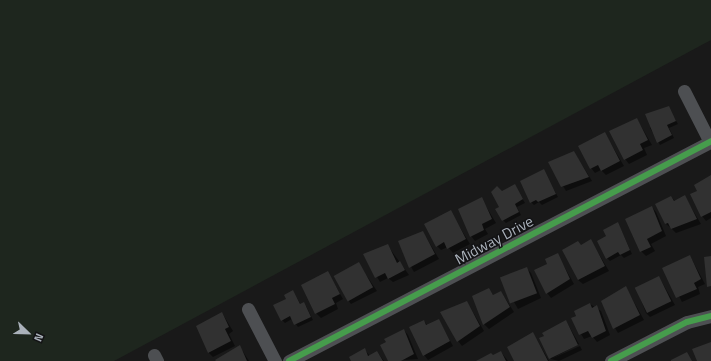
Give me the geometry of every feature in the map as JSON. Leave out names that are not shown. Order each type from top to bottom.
[{"type":"street","points":[[684,91],[711,141]]},
{"type":"street","name":"Midway Drive","points":[[289,361],[711,141]]},
{"type":"street","points":[[248,309],[275,361]]},
{"type":"street","points":[[611,361],[687,322],[711,316]]},
{"type":"shaded area","points":[[0,0],[711,0],[711,40],[114,361],[0,361]]},
{"type":"building","points":[[669,106],[676,121],[667,125],[672,135],[657,143],[645,114]]},
{"type":"building","points":[[637,118],[648,140],[640,144],[643,150],[624,160],[609,131]]},
{"type":"building","points":[[605,132],[620,161],[601,171],[598,165],[590,169],[578,146]]},
{"type":"building","points":[[574,151],[589,177],[561,187],[548,162]]},
{"type":"building","points":[[544,169],[556,194],[538,202],[536,200],[530,203],[520,181]]},
{"type":"building","points":[[711,175],[711,212],[701,217],[690,194],[697,191],[694,185]]},
{"type":"building","points":[[515,184],[523,199],[515,204],[519,212],[502,221],[495,209],[499,207],[491,192],[497,186],[502,191]]},
{"type":"building","points":[[685,195],[697,219],[671,229],[668,223],[665,224],[655,204],[671,196],[674,201]]},
{"type":"building","points":[[482,197],[492,219],[482,224],[484,230],[470,237],[458,209]]},
{"type":"building","points":[[652,206],[662,231],[647,239],[651,247],[640,252],[625,219]]},
{"type":"building","points":[[451,210],[466,239],[447,249],[444,242],[436,247],[424,224]]},
{"type":"building","points":[[618,222],[630,250],[620,255],[618,252],[606,259],[597,241],[606,236],[603,230]]},
{"type":"building","points":[[423,231],[435,254],[409,268],[398,241]]},
{"type":"building","points":[[591,239],[605,266],[578,280],[562,250],[578,241],[581,245]]},
{"type":"building","points":[[388,244],[397,263],[400,261],[405,270],[388,279],[385,273],[375,278],[363,254]]},
{"type":"building","points":[[558,253],[570,279],[546,294],[534,270],[547,264],[545,259]]},
{"type":"building","points":[[690,255],[701,279],[694,283],[697,289],[676,298],[662,268]]},
{"type":"building","points":[[711,256],[711,286],[707,287],[704,257]]},
{"type":"building","points":[[359,262],[373,287],[348,301],[334,276]]},
{"type":"building","points":[[527,267],[537,293],[510,304],[500,277]]},
{"type":"building","points":[[328,271],[340,294],[332,298],[335,304],[315,314],[301,285]]},
{"type":"building","points":[[659,276],[671,301],[647,313],[635,288]]},
{"type":"building","points":[[626,286],[640,315],[613,329],[601,301]]},
{"type":"building","points":[[489,288],[493,295],[501,291],[510,307],[483,325],[472,296]]},
{"type":"building","points":[[293,290],[300,304],[304,302],[311,317],[294,325],[290,316],[281,321],[273,305],[286,299],[284,295]]},
{"type":"building","points":[[467,301],[480,326],[457,342],[440,312]]},
{"type":"building","points":[[590,303],[592,308],[597,305],[606,331],[592,338],[588,331],[579,335],[571,318],[576,316],[574,311]]},
{"type":"building","points":[[222,312],[229,327],[225,329],[231,341],[208,353],[196,326]]},
{"type":"building","points":[[439,319],[450,341],[423,356],[409,327],[424,320],[426,325]]},
{"type":"building","points":[[566,320],[578,345],[549,359],[539,338],[544,336],[542,333]]},
{"type":"building","points":[[404,329],[414,354],[401,361],[388,361],[380,345],[386,342],[384,339]]},
{"type":"building","points":[[533,332],[548,361],[514,361],[507,347]]},
{"type":"building","points":[[711,342],[711,361],[697,361],[692,349]]},
{"type":"building","points":[[240,345],[247,361],[215,360]]},
{"type":"building","points":[[365,348],[368,356],[377,351],[383,361],[351,361],[349,357]]},
{"type":"building","points":[[501,351],[506,361],[476,361],[491,353],[493,355]]},
{"type":"building","points":[[687,352],[692,361],[671,361],[671,360]]},
{"type":"cycle path","points":[[289,361],[711,141]]},
{"type":"cycle path","points":[[611,361],[687,322],[711,316]]}]
